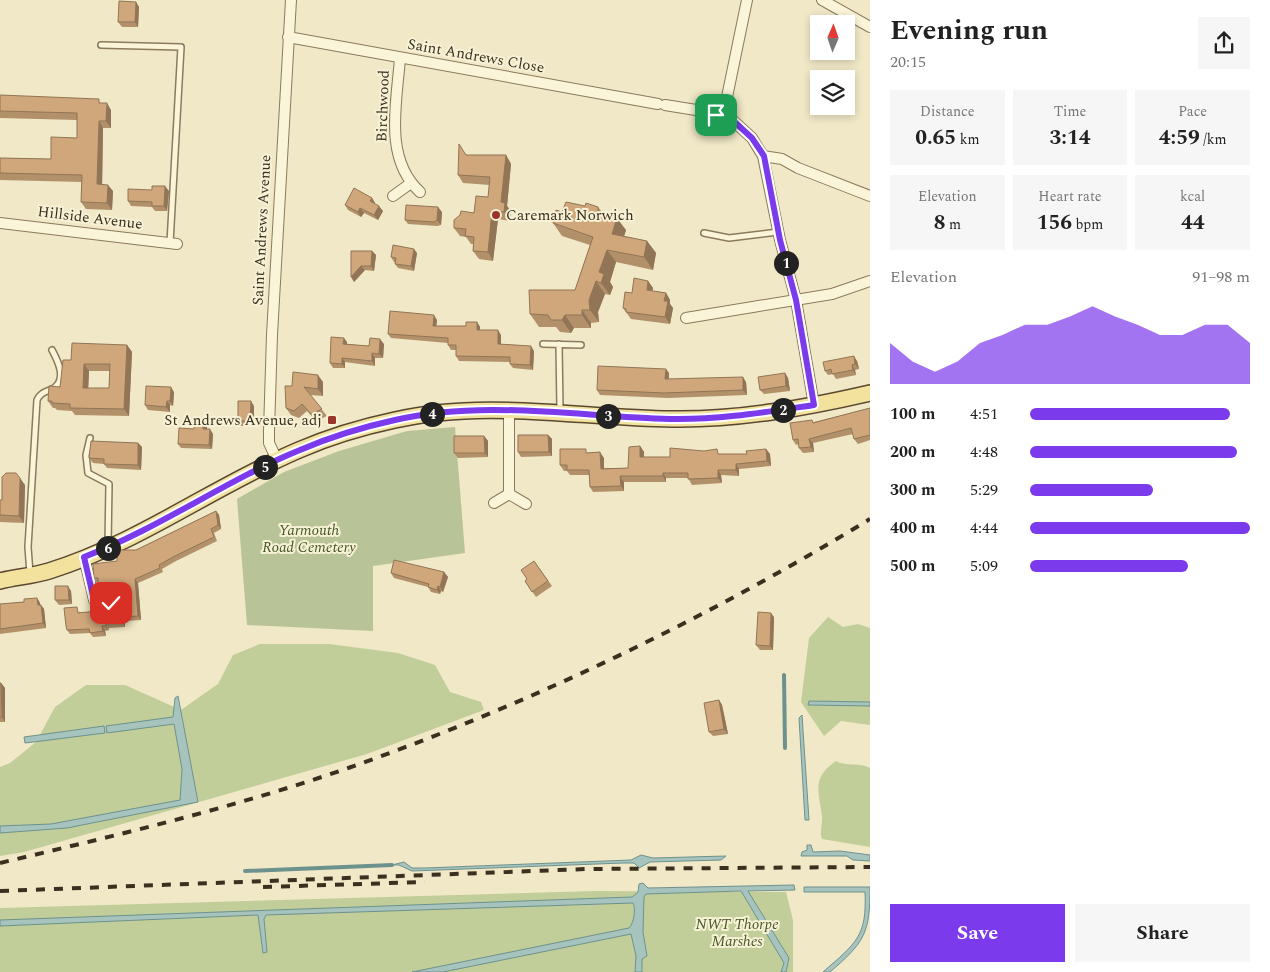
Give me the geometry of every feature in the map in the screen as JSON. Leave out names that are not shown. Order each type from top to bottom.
[{"type":"main road","points":[[0,581],[48,571],[108,548],[158,525],[277,460],[325,440],[396,419],[460,411],[509,410],[670,419],[705,419],[814,405],[870,393]]},
{"type":"street","name":"Saint Andrews Avenue","points":[[277,460],[269,443],[269,421],[291,0]]},
{"type":"street","points":[[747,0],[727,97],[727,115],[752,138],[764,156],[779,232],[796,300],[814,405]]},
{"type":"street","points":[[822,0],[870,27]]},
{"type":"street","name":"Saint Andrews Close","points":[[288,37],[727,115]]},
{"type":"street","name":"Birchwood","points":[[400,58],[396,144],[400,162],[411,183],[420,192]]},
{"type":"street","points":[[764,156],[782,159],[798,168],[870,196]]},
{"type":"street","points":[[393,196],[411,183]]},
{"type":"street","name":"Hillside Avenue","points":[[0,223],[173,243]]},
{"type":"street","points":[[686,318],[832,294],[870,281]]},
{"type":"street","points":[[509,410],[509,494]]},
{"type":"street","points":[[494,503],[509,494]]},
{"type":"street","points":[[509,494],[526,504]]},
{"type":"street","points":[[84,557],[93,604],[111,603]]},
{"type":"lane","points":[[101,45],[181,47],[173,243]]},
{"type":"lane","points":[[704,233],[729,238],[779,232]]},
{"type":"lane","points":[[544,344],[581,345]]},
{"type":"lane","points":[[559,344],[560,413]]},
{"type":"lane","points":[[30,575],[28,547],[37,400],[41,394],[55,388],[60,374],[60,365],[52,350]]},
{"type":"lane","points":[[90,438],[86,455],[88,473],[109,484],[108,548]]},
{"type":"green space","name":"Yarmouth Road Cemetery","points":[[455,427],[465,553],[373,566],[373,631],[247,625],[237,499],[284,472],[339,451],[407,431]]},
{"type":"green space","points":[[828,617],[843,627],[858,624],[870,628],[870,725],[841,721],[824,736],[801,702],[809,638]]},
{"type":"green space","points":[[260,644],[329,644],[398,653],[435,665],[450,692],[481,702],[484,710],[367,754],[24,852],[0,856],[0,767],[10,763],[36,742],[55,707],[86,685],[125,685],[181,710],[218,684],[233,655]]},
{"type":"green space","points":[[836,761],[870,768],[870,847],[822,839],[820,780],[828,767]]},
{"type":"green space","name":"NWT Thorpe Marshes","points":[[594,891],[786,892],[793,920],[793,972],[0,972],[0,908]]},
{"type":"water","points":[[178,696],[198,802],[67,828],[0,833],[0,826],[51,824],[180,800],[182,769],[174,724],[107,733],[106,726],[173,717],[175,698]]},
{"type":"water","points":[[809,701],[870,702],[870,706],[808,705]]},
{"type":"water","points":[[802,715],[809,820],[805,820],[799,718]]},
{"type":"water","points":[[104,726],[105,733],[25,743],[24,737]]},
{"type":"water","points":[[807,845],[811,845],[813,852],[840,851],[870,855],[870,861],[853,860],[847,856],[801,856],[802,852],[807,850]]},
{"type":"water","points":[[641,855],[653,858],[726,856],[721,860],[650,862],[639,868],[634,863],[623,863],[412,871],[399,865],[392,865],[404,862],[412,868],[425,868],[631,860]]},
{"type":"water","points":[[643,883],[648,888],[794,885],[795,890],[748,891],[789,958],[786,972],[781,972],[784,963],[741,891],[646,894],[644,897],[643,932],[647,956],[642,959],[642,972],[635,972],[636,956],[631,934],[443,972],[412,972],[629,928],[634,916],[633,903],[266,915],[264,919],[267,952],[263,953],[258,915],[0,926],[0,920],[632,897],[638,892],[639,884]]},
{"type":"water","points":[[804,887],[870,887],[869,915],[863,936],[851,953],[830,972],[823,972],[844,954],[857,938],[861,929],[864,919],[865,892],[804,892]]},
{"type":"building","points":[[119,1],[136,2],[135,22],[118,22]]},
{"type":"building","points":[[0,95],[99,99],[99,103],[107,103],[106,121],[99,121],[97,184],[108,185],[107,203],[81,202],[82,175],[0,173],[0,158],[51,159],[51,137],[77,138],[77,113],[0,111]]},
{"type":"building","points":[[459,144],[466,155],[506,155],[501,202],[505,203],[504,212],[492,211],[488,252],[473,251],[474,237],[465,236],[466,229],[454,228],[454,220],[460,215],[461,211],[474,213],[476,196],[488,197],[490,177],[458,175]]},
{"type":"building","points":[[152,186],[165,186],[164,206],[152,206],[152,202],[128,201],[128,189],[152,190]]},
{"type":"building","points":[[354,188],[372,198],[370,201],[379,206],[374,215],[360,208],[358,212],[345,205]]},
{"type":"building","points":[[566,202],[585,206],[586,203],[598,207],[598,211],[617,218],[612,234],[647,241],[644,257],[607,250],[599,272],[604,274],[601,283],[596,281],[589,300],[590,310],[582,310],[582,315],[565,315],[562,320],[551,320],[548,315],[530,314],[529,290],[575,290],[593,237],[553,223],[556,210],[562,212]]},
{"type":"building","points":[[406,205],[438,207],[437,220],[434,222],[405,220]]},
{"type":"building","points":[[393,245],[414,249],[411,266],[395,264],[396,258],[391,257]]},
{"type":"building","points":[[351,251],[372,251],[371,266],[361,266],[351,277]]},
{"type":"building","points":[[634,278],[648,281],[647,290],[666,293],[664,301],[668,301],[665,317],[626,312],[626,309],[623,308],[625,292],[632,293]]},
{"type":"building","points":[[390,311],[434,315],[433,326],[466,326],[466,322],[477,322],[477,330],[498,330],[498,344],[531,346],[530,365],[510,364],[510,357],[456,356],[456,345],[448,345],[448,338],[388,334]]},
{"type":"building","points":[[331,337],[344,338],[343,344],[369,346],[370,338],[380,339],[379,354],[372,353],[372,361],[342,358],[342,364],[330,363]]},
{"type":"building","points":[[72,343],[127,345],[124,409],[70,408],[70,404],[48,401],[49,386],[60,387],[63,360],[71,360]],"holes":[[[84,364],[110,364],[109,388],[83,388]]]},
{"type":"building","points":[[854,356],[855,364],[852,365],[853,370],[832,374],[831,369],[825,371],[823,362]]},
{"type":"building","points":[[598,366],[666,369],[665,379],[743,377],[743,390],[664,393],[597,390]]},
{"type":"building","points":[[293,372],[318,375],[318,389],[304,387],[322,409],[311,414],[302,404],[294,411],[286,408],[285,386],[292,386]]},
{"type":"building","points":[[785,373],[786,386],[760,390],[758,377]]},
{"type":"building","points":[[146,386],[171,387],[170,401],[167,401],[166,407],[145,405]]},
{"type":"building","points":[[238,401],[251,401],[250,421],[238,421]]},
{"type":"building","points":[[870,408],[870,435],[854,439],[851,428],[809,439],[811,447],[799,448],[798,439],[793,440],[790,423],[812,420],[813,423]]},
{"type":"building","points":[[195,420],[204,420],[203,429],[210,429],[209,445],[178,444],[179,428],[194,429]]},
{"type":"building","points":[[518,435],[548,435],[549,452],[518,452]]},
{"type":"building","points":[[454,436],[484,436],[485,453],[454,453]]},
{"type":"building","points":[[91,441],[138,443],[138,465],[104,464],[104,459],[89,458]]},
{"type":"building","points":[[640,446],[640,457],[670,457],[670,448],[704,451],[717,449],[718,454],[747,454],[746,451],[766,449],[767,461],[736,464],[736,470],[718,470],[718,478],[688,479],[688,473],[663,473],[663,476],[620,476],[621,486],[590,487],[589,470],[567,470],[567,465],[560,465],[560,449],[586,449],[586,453],[600,452],[601,469],[628,468],[629,447]]},
{"type":"building","points":[[6,473],[16,473],[20,478],[19,516],[0,515],[2,477]]},
{"type":"building","points":[[216,511],[218,525],[211,529],[214,537],[159,565],[160,568],[135,579],[138,616],[122,617],[122,622],[106,623],[106,626],[102,626],[103,631],[90,633],[89,629],[67,630],[64,608],[77,607],[78,613],[118,609],[116,583],[98,584],[98,578],[94,578],[93,564],[117,561],[117,550],[136,550]]},
{"type":"building","points":[[394,560],[444,572],[440,587],[438,586],[437,590],[428,587],[429,584],[391,573]]},
{"type":"building","points":[[534,561],[548,581],[532,592],[521,570]]},
{"type":"building","points":[[55,586],[68,586],[69,600],[55,600]]},
{"type":"building","points":[[37,598],[38,605],[41,605],[43,623],[0,629],[0,604],[24,602],[24,599]]},
{"type":"building","points":[[758,612],[771,613],[770,646],[756,645]]},
{"type":"building","points":[[1,683],[2,717],[0,717]]},
{"type":"building","points":[[719,700],[724,729],[709,732],[704,703]]},
{"type":"waterway","points":[[784,675],[785,748]]},
{"type":"waterway","points":[[245,871],[392,865]]},
{"type":"railway","points":[[0,863],[221,808],[351,767],[419,742],[552,687],[681,625],[808,556],[870,519]]},
{"type":"railway","points":[[0,891],[587,869],[870,867]]},
{"type":"railway","points":[[263,887],[425,882]]},
{"type":"place","name":"Caremark Norwich","points":[[496,215]]},
{"type":"place","name":"St Andrews Avenue, adj","points":[[332,420]]},
{"type":"route","points":[[111,603],[94,600],[90,576],[84,557],[158,525],[277,460],[325,440],[364,428],[396,419],[460,411],[534,411],[636,418],[705,419],[741,416],[814,405],[796,300],[780,240],[764,156],[752,138],[727,115],[716,115]]}]
